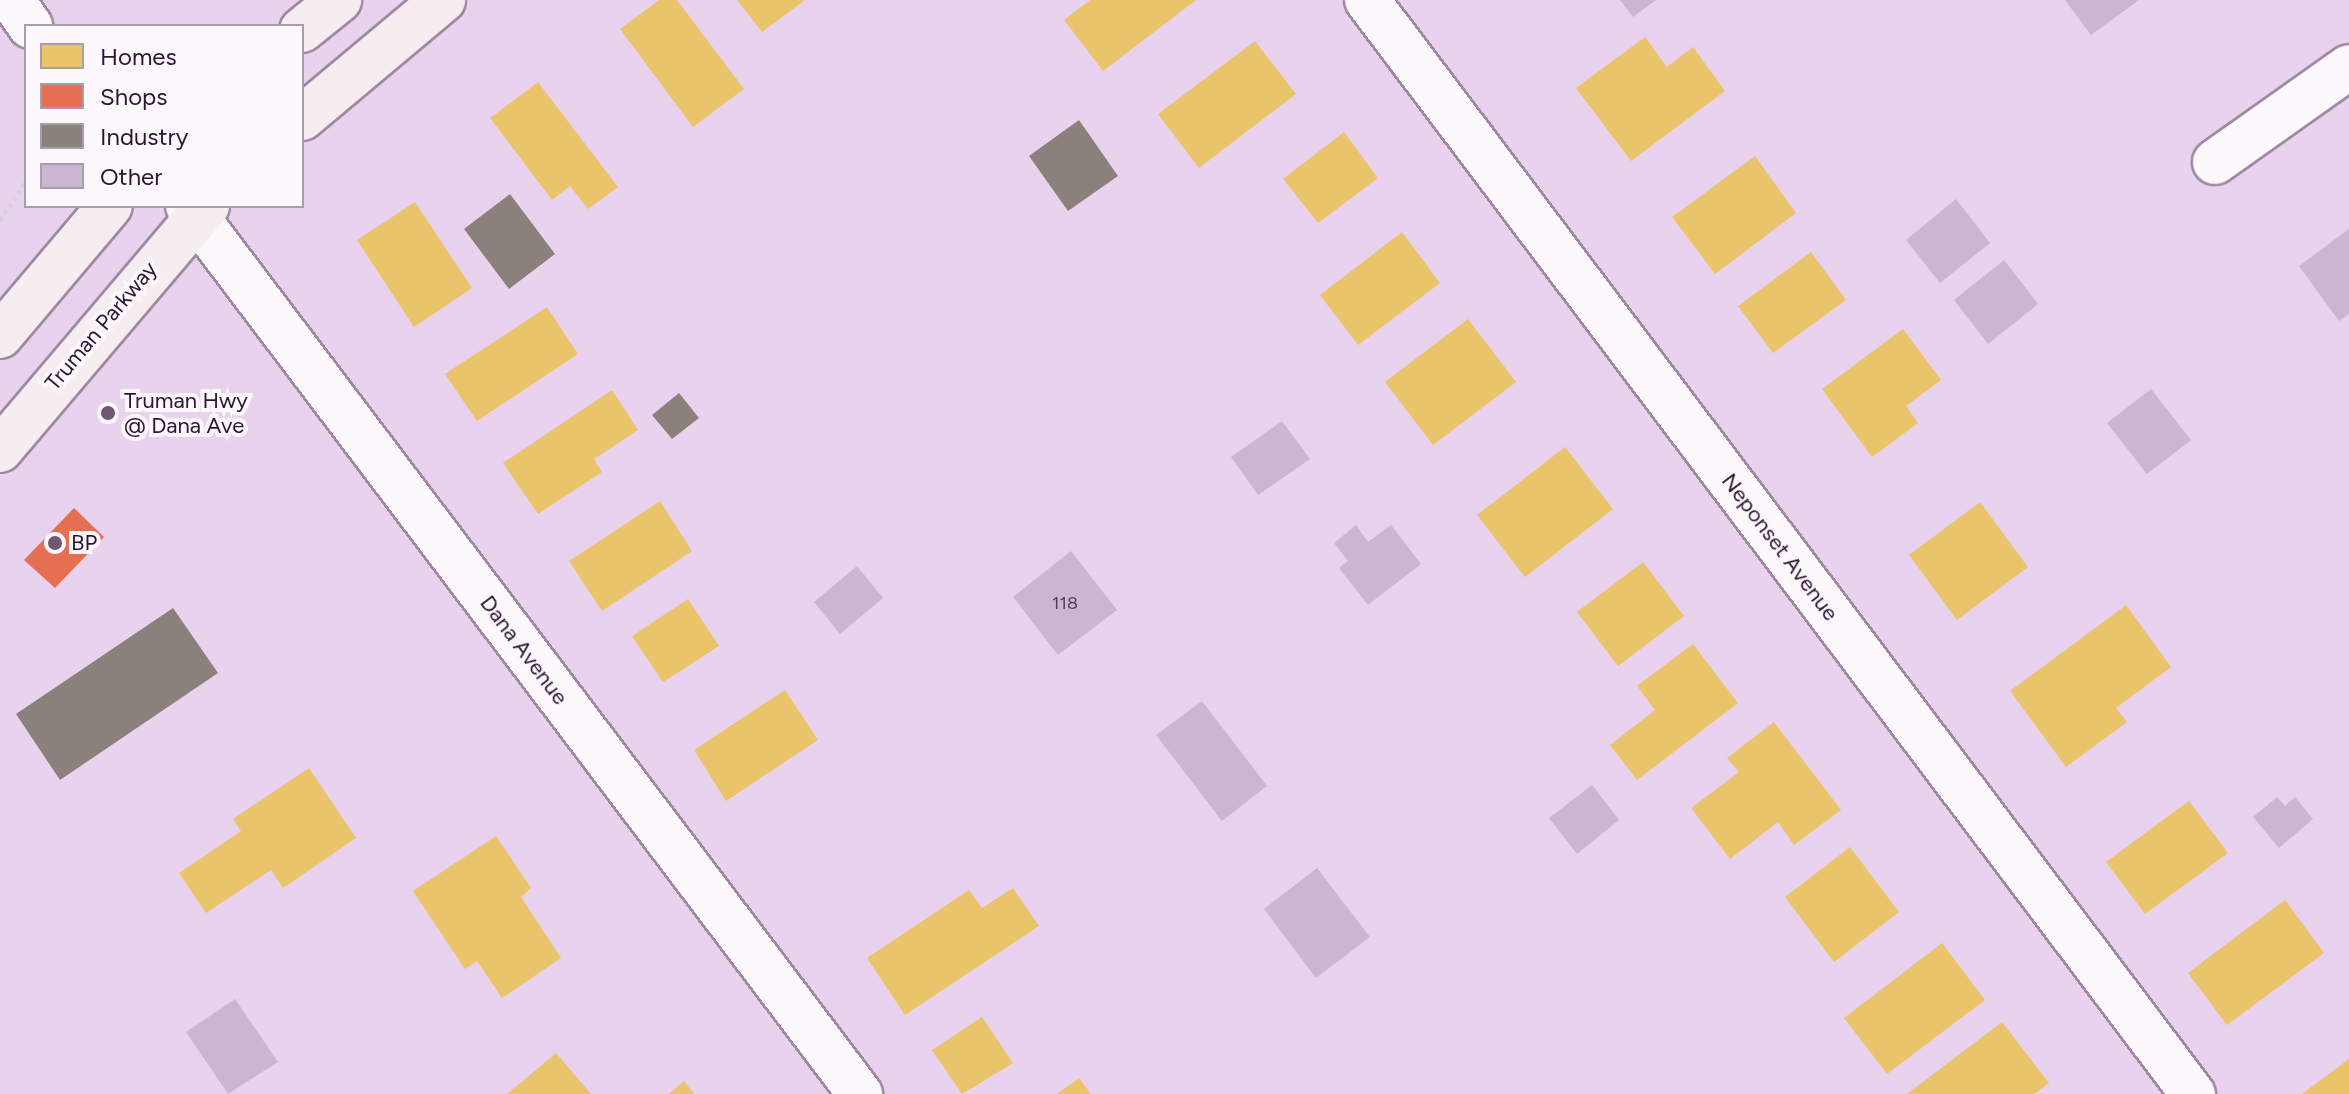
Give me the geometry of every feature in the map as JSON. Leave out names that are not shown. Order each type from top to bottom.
[{"type":"main road","points":[[304,28],[339,0]]},
{"type":"main road","points":[[304,116],[443,0]]},
{"type":"main road","points":[[0,336],[108,208]]},
{"type":"main road","name":"Truman Parkway","points":[[0,450],[197,209]]},
{"type":"street","points":[[12,0],[29,24]]},
{"type":"street","name":"Neponset Avenue","points":[[1367,0],[2193,1094]]},
{"type":"street","points":[[2215,162],[2349,67]]},
{"type":"street","name":"Dana Avenue","points":[[197,209],[860,1094]]},
{"type":"path","points":[[0,220],[24,184]]},
{"type":"building: Homes","points":[[659,0],[677,0],[744,89],[693,127],[620,29]]},
{"type":"building: Homes","points":[[737,0],[805,0],[762,32]]},
{"type":"building: Homes","points":[[1090,0],[1196,0],[1103,71],[1064,20]]},
{"type":"building: Homes","points":[[1645,37],[1667,67],[1693,47],[1725,91],[1631,161],[1576,88]]},
{"type":"building: Homes","points":[[1255,41],[1296,94],[1199,168],[1158,114]]},
{"type":"building: Homes","points":[[538,82],[618,187],[588,209],[570,186],[552,200],[490,118]]},
{"type":"building: Homes","points":[[1344,132],[1378,178],[1318,223],[1283,179]]},
{"type":"building: Homes","points":[[1755,156],[1796,213],[1715,274],[1672,217]]},
{"type":"building: Homes","points":[[415,202],[472,288],[414,327],[357,240]]},
{"type":"building: Homes","points":[[1402,232],[1440,283],[1358,345],[1320,295]]},
{"type":"building: Homes","points":[[1811,252],[1846,300],[1773,353],[1738,306]]},
{"type":"building: Homes","points":[[547,307],[578,354],[477,421],[445,374]]},
{"type":"building: Homes","points":[[1468,319],[1516,382],[1433,445],[1385,382]]},
{"type":"building: Homes","points":[[1903,329],[1941,380],[1906,406],[1918,423],[1872,457],[1822,389]]},
{"type":"building: Homes","points":[[612,390],[638,430],[594,459],[602,472],[538,514],[503,463]]},
{"type":"building: Homes","points":[[1565,447],[1613,509],[1525,577],[1477,515]]},
{"type":"building: Homes","points":[[660,501],[692,551],[602,611],[569,561]]},
{"type":"building: Homes","points":[[1980,502],[2028,567],[1957,620],[1909,555]]},
{"type":"building: Homes","points":[[1643,562],[1684,616],[1618,666],[1577,612]]},
{"type":"building: Homes","points":[[688,599],[719,646],[663,682],[632,636]]},
{"type":"building: Homes","points":[[2126,605],[2171,667],[2116,708],[2127,722],[2066,767],[2010,691]]},
{"type":"building: Homes","points":[[1693,644],[1738,703],[1637,780],[1610,745],[1655,710],[1637,686]]},
{"type":"building: Homes","points":[[785,690],[818,740],[726,801],[694,750]]},
{"type":"building: Homes","points":[[1774,722],[1841,810],[1794,845],[1778,822],[1730,859],[1691,808],[1739,772],[1727,758]]},
{"type":"building: Homes","points":[[309,768],[356,838],[283,888],[271,870],[206,913],[179,873],[241,831],[233,819]]},
{"type":"building: Homes","points":[[2189,801],[2228,853],[2145,914],[2106,862]]},
{"type":"building: Homes","points":[[496,836],[531,888],[521,897],[561,958],[502,998],[477,961],[465,969],[413,891]]},
{"type":"building: Homes","points":[[1850,847],[1899,912],[1834,962],[1785,897]]},
{"type":"building: Homes","points":[[1013,888],[1039,926],[905,1015],[867,958],[969,890],[982,908]]},
{"type":"building: Homes","points":[[2285,900],[2324,953],[2227,1025],[2188,973]]},
{"type":"building: Homes","points":[[1942,943],[1985,1000],[1887,1074],[1844,1018]]},
{"type":"building: Homes","points":[[982,1017],[1013,1063],[962,1094],[932,1050]]},
{"type":"building: Homes","points":[[2002,1022],[2049,1083],[2034,1094],[1907,1094]]},
{"type":"building: Homes","points":[[556,1053],[591,1094],[507,1094]]},
{"type":"building: Homes","points":[[2349,1059],[2349,1094],[2302,1094]]},
{"type":"building: Homes","points":[[1079,1078],[1091,1094],[1057,1094]]},
{"type":"building: Homes","points":[[684,1081],[694,1094],[669,1094]]},
{"type":"building: Shops","points":[[74,508],[104,537],[55,588],[24,560]]},
{"type":"building: Industry","points":[[1079,120],[1118,176],[1068,211],[1029,156]]},
{"type":"building: Industry","points":[[510,194],[555,254],[509,289],[464,229]]},
{"type":"building: Industry","points":[[679,393],[699,418],[672,439],[652,415]]},
{"type":"building: Industry","points":[[173,608],[218,673],[60,780],[16,714]]},
{"type":"building: Other","points":[[1620,0],[1656,0],[1633,17]]},
{"type":"building: Other","points":[[2065,0],[2139,0],[2091,35]]},
{"type":"building: Other","points":[[1956,199],[1990,243],[1940,283],[1906,240]]},
{"type":"building: Other","points":[[2349,229],[2349,314],[2339,321],[2299,266]]},
{"type":"building: Other","points":[[2004,260],[2038,304],[1988,344],[1954,300]]},
{"type":"building: Other","points":[[2151,389],[2191,440],[2147,474],[2107,423]]},
{"type":"building: Other","points":[[1282,421],[1310,459],[1258,495],[1231,457]]},
{"type":"building: Other","points":[[1356,525],[1368,542],[1391,525],[1421,564],[1368,605],[1339,568],[1348,561],[1334,543]]},
{"type":"building: Other","points":[[1071,551],[1117,610],[1058,655],[1013,597]]},
{"type":"building: Other","points":[[857,566],[883,598],[840,634],[814,602]]},
{"type":"building: Other","points":[[1202,701],[1267,786],[1222,821],[1156,735]]},
{"type":"building: Other","points":[[1592,785],[1619,820],[1577,854],[1549,818]]},
{"type":"building: Other","points":[[2277,797],[2285,806],[2295,797],[2313,819],[2279,848],[2253,817]]},
{"type":"building: Other","points":[[1317,868],[1370,937],[1316,978],[1264,909]]},
{"type":"building: Other","points":[[235,999],[278,1062],[228,1094],[186,1032]]},
{"type":"place","name":"Truman Hwy @ Dana Ave","points":[[108,413]]},
{"type":"place","name":"BP","points":[[55,543]]}]
